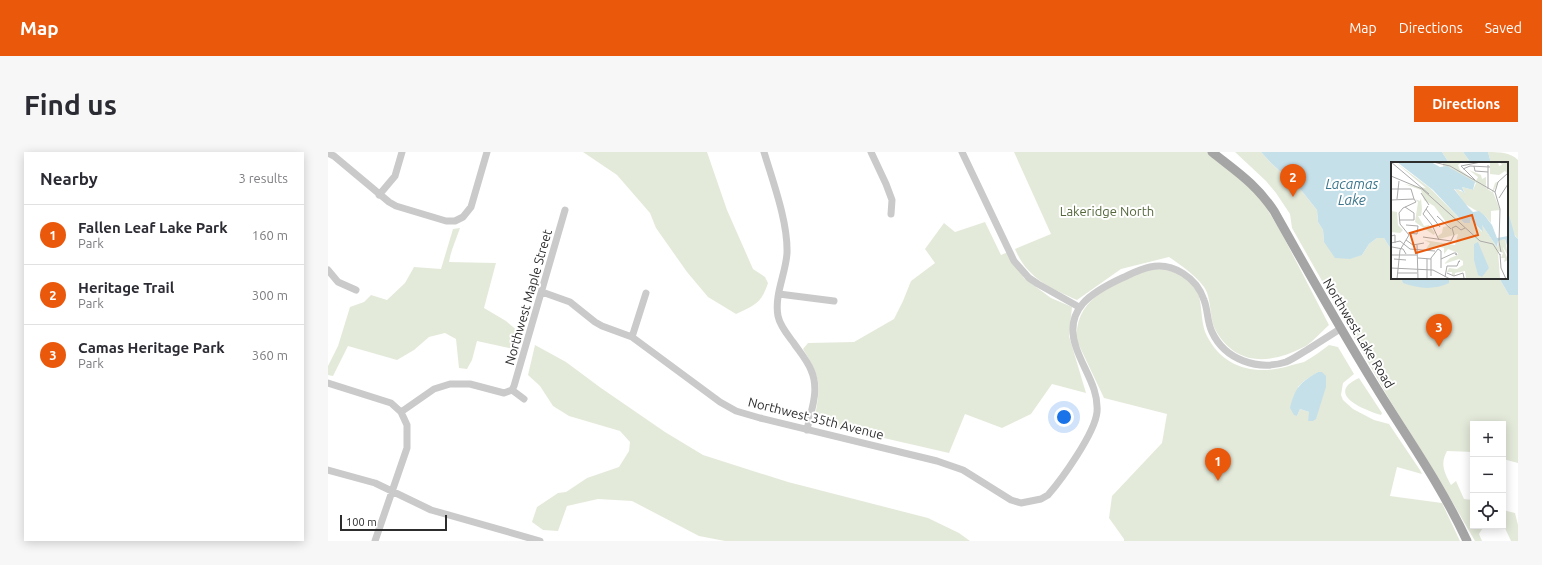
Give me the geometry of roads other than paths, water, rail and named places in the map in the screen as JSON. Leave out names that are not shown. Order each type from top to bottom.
[{"type":"main road","name":"Northwest Lake Road","points":[[1212,152],[1252,183],[1263,195],[1274,211],[1340,329],[1420,458],[1457,520],[1467,541]]},
{"type":"street","points":[[379,195],[395,176],[402,152]]},
{"type":"street","points":[[328,153],[334,156],[379,195],[396,206],[446,221],[455,221],[462,217],[471,207],[487,152]]},
{"type":"street","points":[[764,152],[786,234],[787,254],[779,294],[777,313],[780,323],[808,365],[815,382],[814,399],[807,430]]},
{"type":"street","points":[[871,152],[892,200],[891,214]]},
{"type":"street","points":[[962,152],[1014,261],[1033,281],[1046,290],[1079,307],[1092,294],[1108,285],[1143,269],[1162,266],[1179,271],[1194,282],[1204,299],[1210,327],[1216,339],[1233,356],[1248,363],[1269,365],[1286,361],[1340,329]]},
{"type":"street","name":"Northwest Maple Street","points":[[512,390],[565,210]]},
{"type":"street","points":[[328,270],[338,282],[356,290]]},
{"type":"street","name":"Northwest 35th Avenue","points":[[542,292],[570,302],[602,326],[632,337],[728,407],[753,416],[807,430],[937,461],[963,470],[1011,500],[1021,503],[1040,499],[1053,489],[1088,438],[1094,425],[1097,414],[1095,392],[1076,348],[1074,337],[1074,322],[1079,307]]},
{"type":"street","points":[[632,337],[646,293]]},
{"type":"street","points":[[779,294],[834,301]]},
{"type":"street","points":[[328,384],[391,403],[401,412],[407,425],[407,448],[375,541]]},
{"type":"street","points":[[401,412],[434,389],[450,384],[470,384],[504,393],[512,390],[524,399]]},
{"type":"street","points":[[328,470],[375,483],[431,510],[540,541]]},
{"type":"water","name":"Lacamas Lake","points":[[1261,152],[1442,152],[1448,162],[1391,162],[1391,249],[1384,238],[1377,238],[1369,244],[1362,255],[1350,259],[1335,258],[1324,242],[1323,230],[1318,222],[1317,210],[1301,190]]},
{"type":"water","points":[[1463,152],[1488,152],[1491,162],[1470,162]]},
{"type":"water","points":[[1508,212],[1515,236],[1518,239],[1518,295],[1509,295],[1500,279],[1508,279]]},
{"type":"water","points":[[1401,279],[1449,279],[1449,283],[1432,288],[1415,287],[1403,283]]},
{"type":"water","points":[[1318,372],[1322,372],[1326,376],[1326,387],[1316,419],[1313,421],[1308,421],[1309,412],[1300,409],[1297,416],[1294,415],[1290,408],[1294,395],[1303,382]]},
{"type":"place","name":"Heritage Trail","points":[[1293,197]]},
{"type":"place","name":"Camas Heritage Park","points":[[1439,347]]},
{"type":"place","name":"Fallen Leaf Lake Park","points":[[1218,481]]},
{"type":"park label","name":"Lakeridge North","points":[[1107,211]]}]
